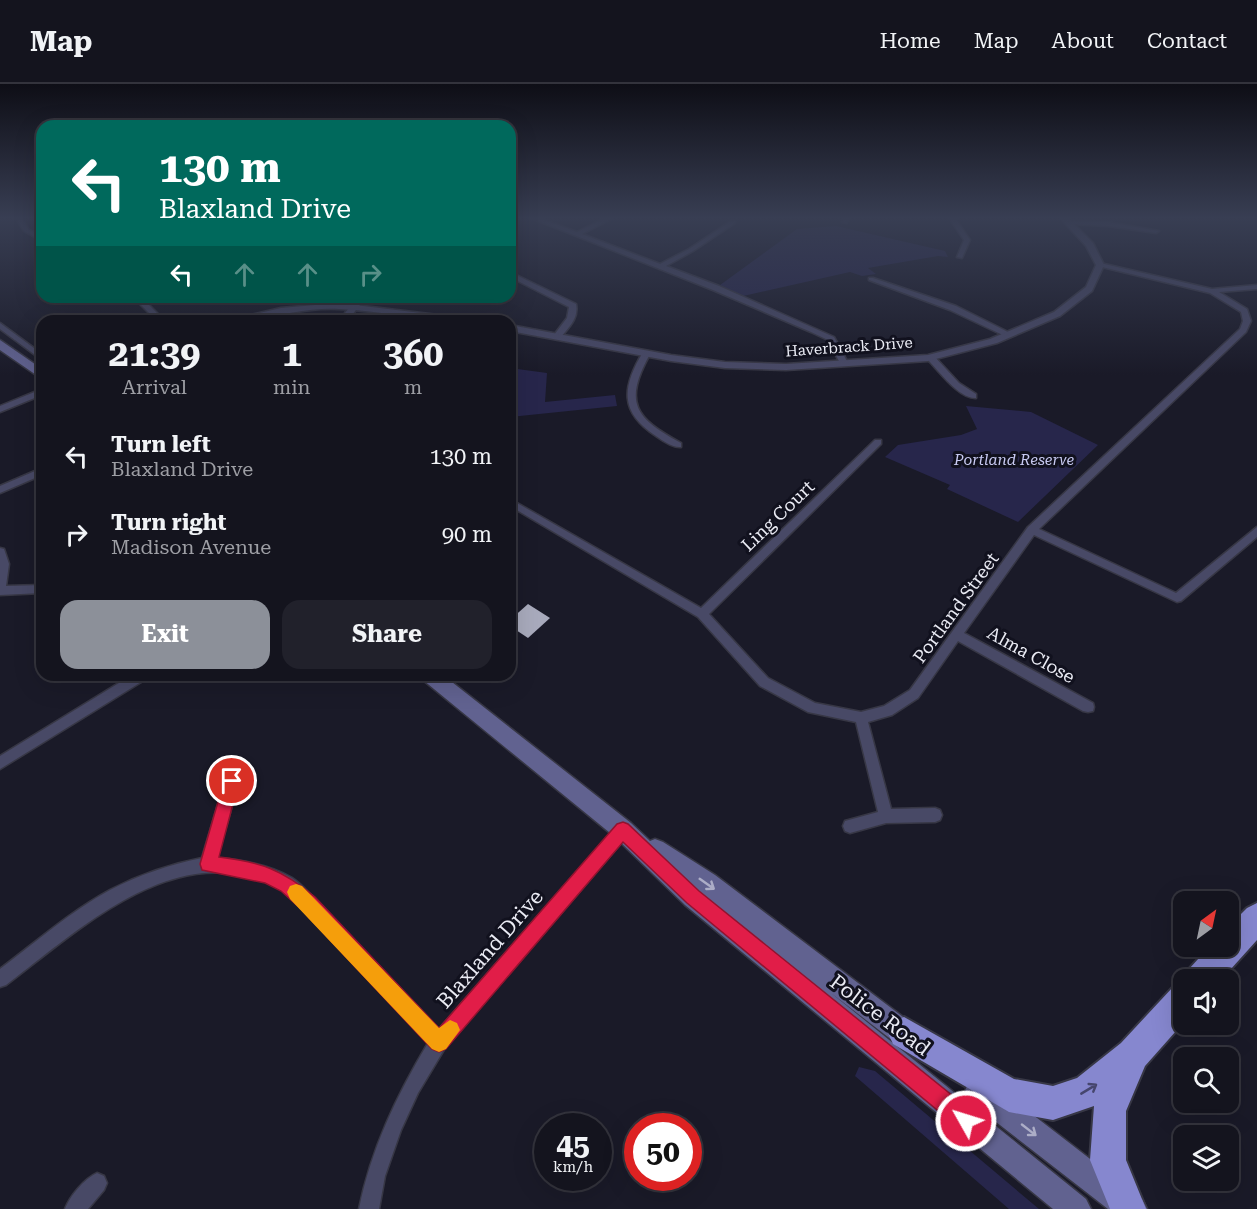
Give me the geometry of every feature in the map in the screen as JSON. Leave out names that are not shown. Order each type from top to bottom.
[{"type":"highway","points":[[1210,969],[1257,918]]},
{"type":"highway","points":[[904,1033],[1009,1095],[1053,1103],[1087,1092],[1134,1055],[1173,1011]]},
{"type":"highway","points":[[1128,1207],[1108,1160],[1109,1111],[1134,1055]]},
{"type":"main road","points":[[3,348],[36,371]]},
{"type":"main road","name":"Police Road","points":[[446,681],[623,830],[693,897],[1076,1209]]},
{"type":"main road","name":"Police Road","points":[[623,830],[707,883],[1128,1207]]},
{"type":"street","points":[[671,270],[831,339],[844,363]]},
{"type":"street","name":"Haverbrack Drive","points":[[516,329],[558,334],[646,354],[726,365],[770,367],[912,357],[931,358],[1010,336],[1073,303],[1091,287],[1098,270]]},
{"type":"street","name":"Portland Street","points":[[516,506],[702,614],[764,682],[813,708],[861,718],[887,711],[914,694],[1032,531],[1243,330],[1247,321],[1244,311],[1212,291],[1124,270]]},
{"type":"street","points":[[516,277],[573,306],[572,319],[558,334]]},
{"type":"street","points":[[871,279],[953,308],[1010,336]]},
{"type":"street","points":[[1212,291],[1257,287]]},
{"type":"street","points":[[143,303],[154,315]]},
{"type":"street","points":[[351,310],[357,303]]},
{"type":"street","points":[[264,315],[299,309],[351,310],[400,315]]},
{"type":"street","points":[[296,315],[351,310],[383,315]]},
{"type":"street","points":[[0,325],[36,353]]},
{"type":"street","points":[[3,348],[26,345]]},
{"type":"street","points":[[646,354],[635,372],[633,381],[631,391],[633,413],[651,432],[678,446]]},
{"type":"street","points":[[931,358],[956,385],[973,396]]},
{"type":"street","points":[[0,409],[36,394]]},
{"type":"street","name":"Ling Court","points":[[702,614],[878,442]]},
{"type":"street","points":[[0,490],[36,474]]},
{"type":"street","points":[[1032,531],[1177,598],[1257,531]]},
{"type":"street","points":[[0,552],[4,564],[0,590],[36,590]]},
{"type":"street","name":"Alma Close","points":[[957,635],[1088,707]]},
{"type":"street","points":[[0,763],[132,681]]},
{"type":"street","points":[[861,718],[886,816]]},
{"type":"street","points":[[208,864],[232,781]]},
{"type":"street","points":[[850,826],[886,816],[935,815]]},
{"type":"street","name":"Blaxland Drive","points":[[369,1209],[375,1176],[393,1127],[412,1087],[439,1042],[623,830]]},
{"type":"street","points":[[0,979],[84,916],[115,896],[184,868],[208,864],[239,867],[267,875],[287,884],[309,903],[439,1042]]},
{"type":"street","points":[[75,1209],[97,1183]]},
{"type":"green space","points":[[740,270],[871,270],[876,274],[862,276],[850,272],[739,297],[716,288]]},
{"type":"green space","points":[[516,369],[547,373],[545,402],[615,395],[617,406],[516,416]]},
{"type":"green space","name":"Portland Reserve","points":[[966,406],[1031,412],[1098,445],[1018,522],[947,489],[950,485],[885,457],[898,445],[961,435],[977,429]]},
{"type":"green space","points":[[859,1067],[875,1071],[1039,1209],[1009,1209],[855,1076]]},
{"type":"building","points":[[528,604],[550,618],[528,638],[516,630],[516,615]]},
{"type":"slow traffic","points":[[296,892],[309,903],[439,1042],[450,1030]]},
{"type":"route","points":[[232,781],[208,864],[239,867],[267,875],[287,884],[309,903],[439,1042],[623,830],[693,897],[966,1121]]}]
